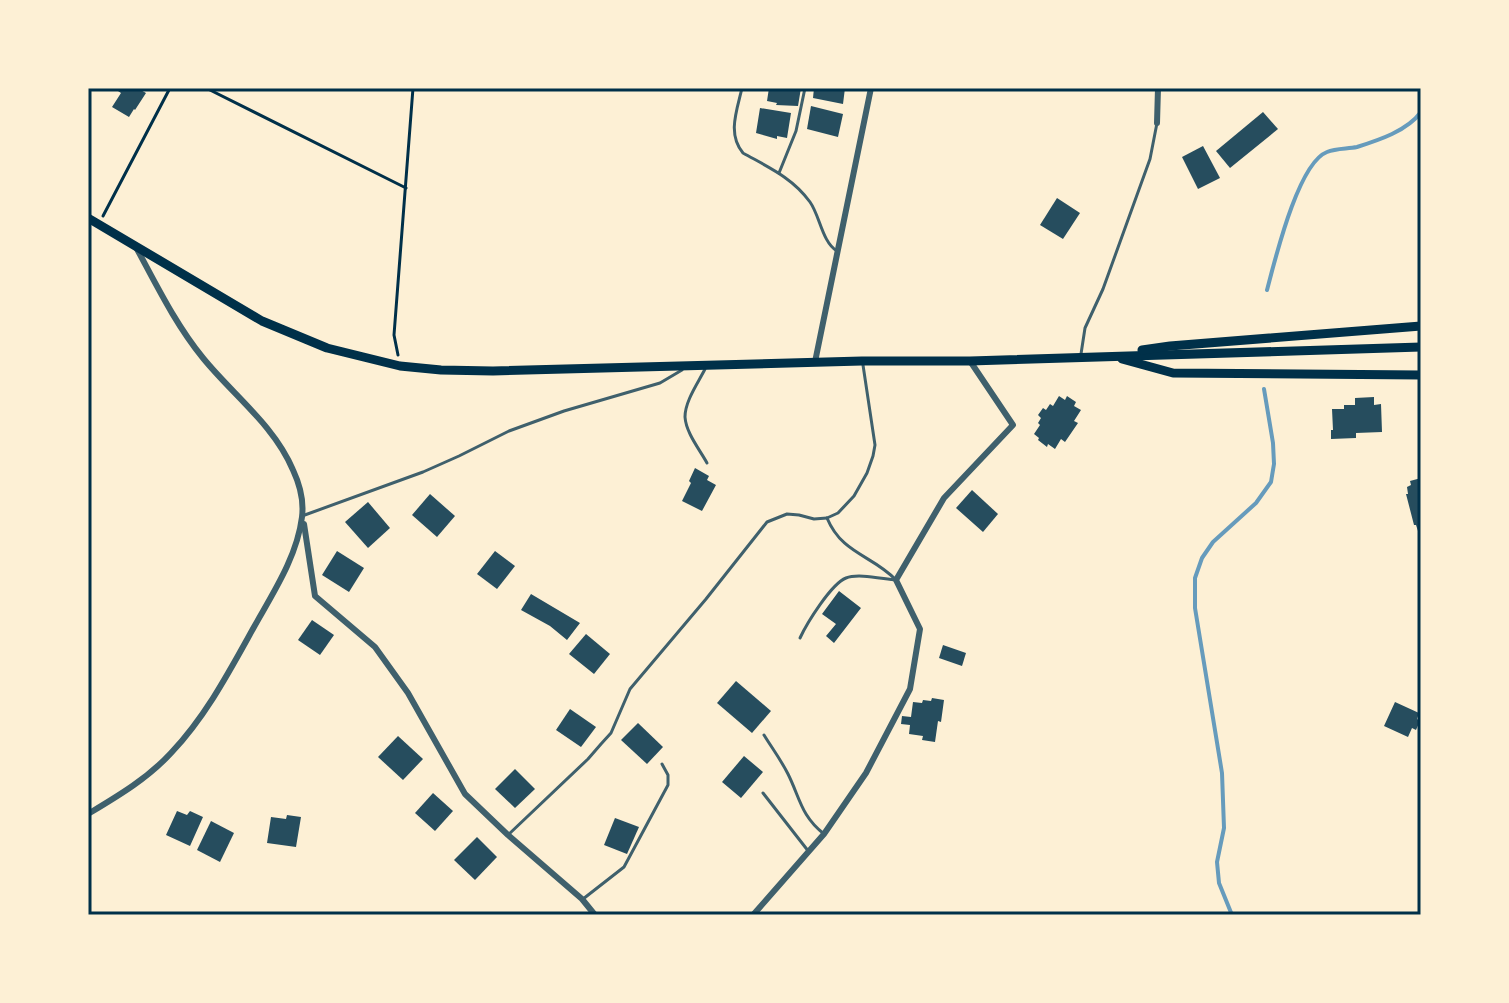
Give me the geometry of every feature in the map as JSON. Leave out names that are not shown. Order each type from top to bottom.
[{"type":"main road","points":[[88,218],[262,321],[327,348],[400,366],[441,370],[970,361],[1421,347]]},
{"type":"main road","points":[[1111,356],[1170,346],[1421,326]]},
{"type":"main road","points":[[1111,356],[1173,373],[1421,375]]},
{"type":"street","points":[[815,362],[871,88]]},
{"type":"street","points":[[1157,123],[1158,88]]},
{"type":"street","points":[[135,246],[186,335],[287,455],[299,486],[315,596],[375,647],[408,693],[465,794],[582,899],[595,915]]},
{"type":"street","points":[[753,915],[824,834],[866,773],[910,689],[920,629],[896,580],[944,498],[1013,425],[970,361]]},
{"type":"street","points":[[88,814],[151,773],[200,719],[287,566],[302,516]]},
{"type":"lane","points":[[742,88],[734,127],[736,143],[743,153],[791,181],[818,215],[829,245],[837,251]]},
{"type":"lane","points":[[779,173],[796,131],[805,88]]},
{"type":"lane","points":[[1080,357],[1085,328],[1114,262],[1150,159],[1157,123]]},
{"type":"lane","points":[[508,835],[611,733],[630,689],[767,522],[787,514],[827,518],[838,513],[854,496],[867,473],[875,445],[862,361]]},
{"type":"lane","points":[[302,516],[423,472],[509,431],[660,383],[690,365]]},
{"type":"lane","points":[[706,365],[687,405],[685,418],[707,463]]},
{"type":"lane","points":[[827,518],[833,533],[842,542],[896,580]]},
{"type":"lane","points":[[800,638],[808,621],[836,584],[845,578],[896,580]]},
{"type":"lane","points":[[764,735],[781,760],[804,813],[824,834]]},
{"type":"lane","points":[[582,899],[624,867],[633,853],[668,785],[668,775],[662,764]]},
{"type":"lane","points":[[763,793],[809,852]]},
{"type":"path","points":[[98,224],[170,88]]},
{"type":"path","points":[[206,88],[406,188]]},
{"type":"path","points":[[400,366],[394,335],[413,88]]},
{"type":"building","points":[[120,88],[137,88],[146,93],[129,117],[112,107],[121,93],[118,91]]},
{"type":"building","points":[[769,88],[801,88],[798,106],[776,105],[767,101]]},
{"type":"building","points":[[814,88],[845,88],[843,104],[813,98]]},
{"type":"building","points":[[811,106],[843,114],[838,137],[807,129]]},
{"type":"building","points":[[760,108],[791,113],[787,138],[777,136],[777,139],[756,133]]},
{"type":"building","points":[[1263,112],[1278,129],[1230,168],[1216,151]]},
{"type":"building","points":[[1203,146],[1220,178],[1198,189],[1182,157]]},
{"type":"building","points":[[1057,198],[1080,213],[1063,239],[1040,225]]},
{"type":"building","points":[[1059,396],[1065,400],[1067,396],[1081,410],[1074,421],[1078,423],[1065,442],[1061,439],[1055,449],[1048,444],[1047,447],[1034,434],[1040,425],[1038,415],[1043,408],[1046,410],[1050,404],[1053,406]]},
{"type":"building","points":[[1374,397],[1374,405],[1381,404],[1382,432],[1356,433],[1356,438],[1331,439],[1332,409],[1355,405],[1355,398]]},
{"type":"building","points":[[695,468],[709,476],[707,480],[716,485],[702,511],[682,501]]},
{"type":"building","points":[[1421,478],[1421,530],[1418,531],[1406,494],[1410,481]]},
{"type":"building","points":[[972,490],[998,514],[983,532],[956,508]]},
{"type":"building","points":[[430,494],[455,516],[437,537],[412,515]]},
{"type":"building","points":[[368,502],[390,528],[368,548],[345,522]]},
{"type":"building","points":[[337,551],[364,568],[349,592],[322,575]]},
{"type":"building","points":[[495,551],[515,566],[497,589],[477,574]]},
{"type":"building","points":[[839,591],[861,608],[834,643],[826,636],[836,624],[822,614]]},
{"type":"building","points":[[531,594],[580,623],[567,640],[550,626],[521,610]]},
{"type":"building","points":[[312,620],[334,635],[320,655],[298,640]]},
{"type":"building","points":[[586,634],[610,654],[594,674],[569,654]]},
{"type":"building","points":[[943,645],[966,653],[962,666],[939,658]]},
{"type":"building","points":[[736,681],[771,711],[752,733],[717,703]]},
{"type":"building","points":[[932,698],[944,700],[935,742],[909,734],[910,725],[901,724],[902,716],[911,717],[913,702],[922,703]]},
{"type":"building","points":[[1395,702],[1419,713],[1416,730],[1412,728],[1408,737],[1384,726]]},
{"type":"building","points":[[570,709],[596,727],[581,747],[556,730]]},
{"type":"building","points":[[638,723],[663,747],[647,764],[621,740]]},
{"type":"building","points":[[398,736],[423,759],[403,780],[378,757]]},
{"type":"building","points":[[744,756],[763,772],[741,798],[722,782]]},
{"type":"building","points":[[515,769],[535,789],[515,808],[495,789]]},
{"type":"building","points":[[433,793],[453,811],[435,831],[415,813]]},
{"type":"building","points":[[177,811],[187,815],[190,811],[203,817],[190,846],[166,835]]},
{"type":"building","points":[[287,815],[301,817],[296,847],[267,843],[271,817],[286,819]]},
{"type":"building","points":[[615,818],[639,827],[627,854],[604,845]]},
{"type":"building","points":[[211,821],[234,833],[220,862],[197,850]]},
{"type":"building","points":[[477,837],[497,857],[475,880],[454,860]]},
{"type":"waterway","points":[[1267,290],[1289,214],[1316,160],[1327,152],[1357,147],[1392,134],[1421,112]]},
{"type":"waterway","points":[[1232,915],[1219,883],[1217,862],[1224,828],[1222,773],[1195,608],[1195,578],[1202,558],[1213,542],[1256,503],[1271,482],[1273,443],[1264,389]]}]
